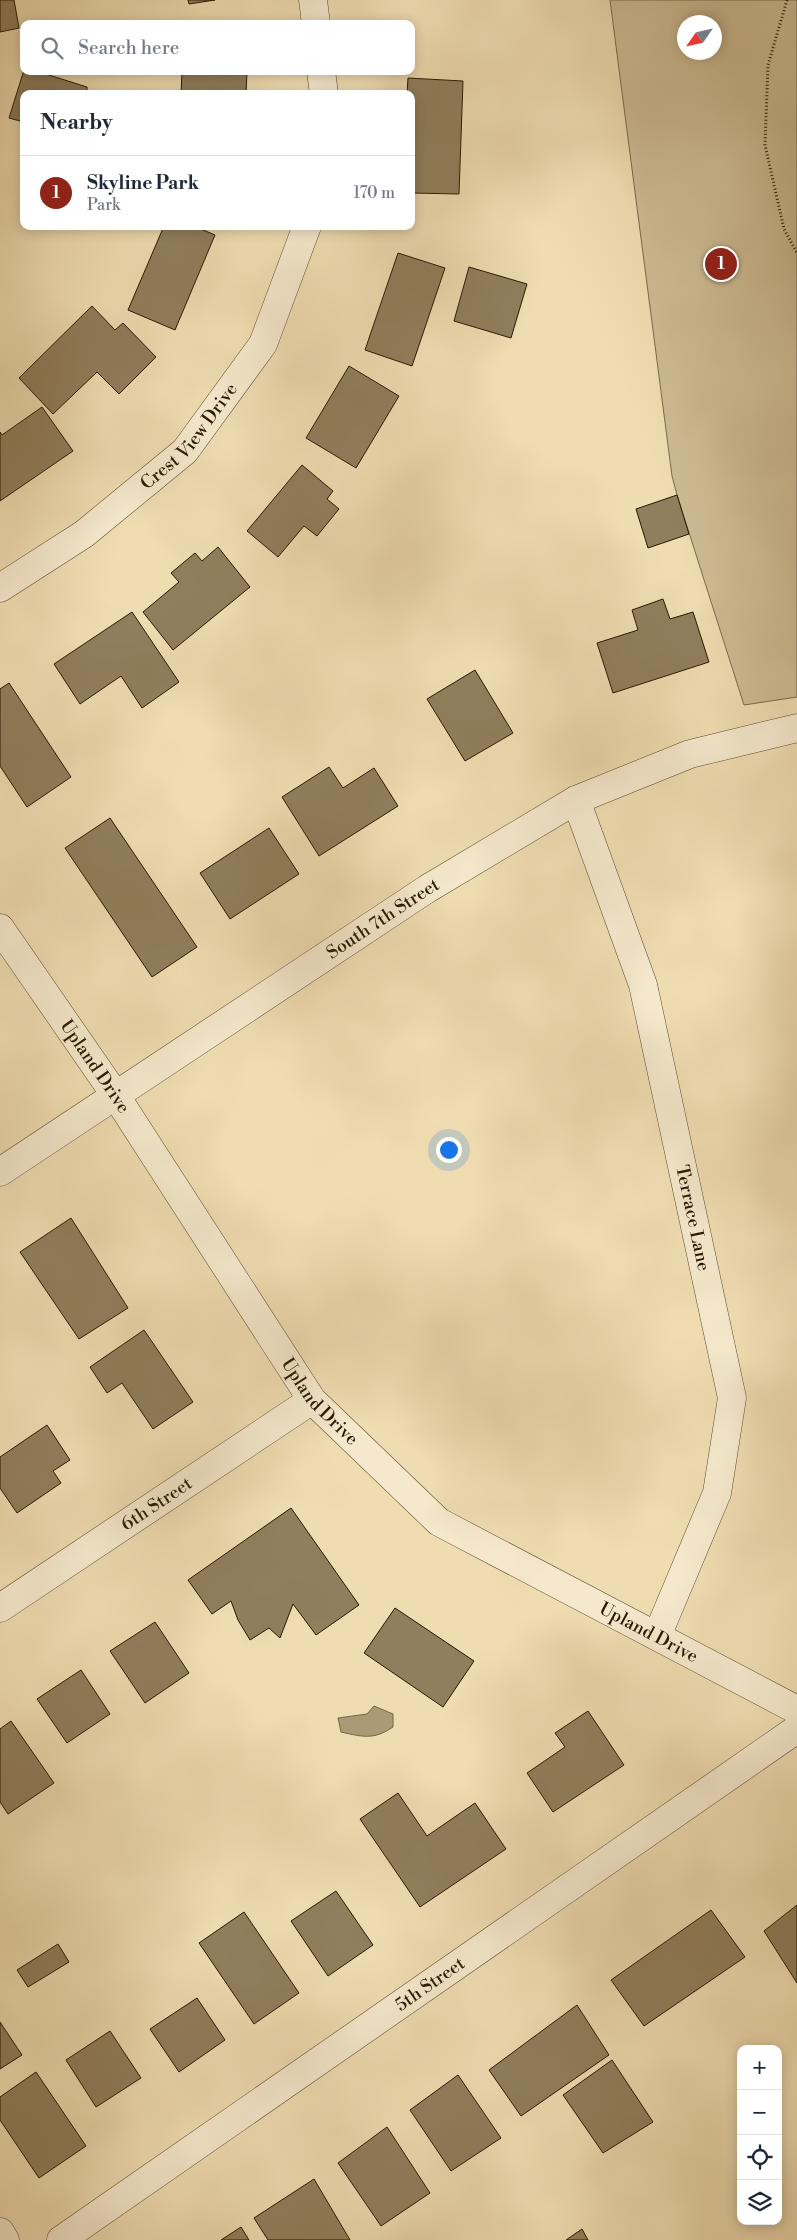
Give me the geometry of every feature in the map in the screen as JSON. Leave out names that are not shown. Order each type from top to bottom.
[{"type":"street","points":[[313,0],[316,20]]},
{"type":"street","points":[[322,75],[323,90]]},
{"type":"street","name":"Crest View Drive","points":[[0,588],[84,534],[185,451],[264,344],[306,230]]},
{"type":"street","name":"South 7th Street","points":[[0,1172],[427,889],[576,800],[690,754],[797,728]]},
{"type":"street","name":"Terrace Lane","points":[[576,800],[643,985],[732,1398],[717,1493],[657,1636]]},
{"type":"street","name":"Upland Drive","points":[[0,928],[116,1096],[312,1400],[439,1522],[797,1710]]},
{"type":"street","name":"6th Street","points":[[0,1608],[312,1400]]},
{"type":"street","name":"5th Street","points":[[62,2240],[797,1729]]},
{"type":"street","points":[[0,2232],[5,2240]]},
{"type":"path","points":[[787,0],[768,65],[765,145],[784,228],[797,252]]},
{"type":"shaded area","points":[[610,0],[797,0],[797,697],[744,705],[672,476]]},
{"type":"shaded area","points":[[374,1706],[393,1714],[393,1727],[374,1736],[341,1732],[338,1718],[367,1714]]},
{"type":"building","points":[[0,0],[14,0],[19,28],[0,32]]},
{"type":"building","points":[[188,0],[215,0],[189,4]]},
{"type":"building","points":[[22,75],[49,75],[87,87],[87,90],[20,90],[20,121],[9,118]]},
{"type":"building","points":[[182,75],[247,75],[246,90],[181,90]]},
{"type":"building","points":[[408,78],[463,81],[459,194],[415,193],[415,90],[407,90]]},
{"type":"building","points":[[162,230],[203,230],[215,235],[175,330],[128,310]]},
{"type":"building","points":[[398,253],[445,268],[412,366],[365,350]]},
{"type":"building","points":[[469,267],[527,284],[511,338],[454,321]]},
{"type":"building","points":[[92,306],[115,330],[123,323],[156,357],[119,394],[97,372],[53,414],[19,378]]},
{"type":"building","points":[[349,366],[399,396],[356,468],[306,438]]},
{"type":"building","points":[[42,407],[73,451],[0,501],[0,432],[2,435]]},
{"type":"building","points":[[302,465],[333,491],[327,499],[339,509],[317,536],[304,526],[278,557],[247,531]]},
{"type":"building","points":[[677,495],[689,534],[648,548],[636,509]]},
{"type":"building","points":[[218,547],[250,587],[173,650],[143,612],[179,582],[171,573],[195,553],[202,561]]},
{"type":"building","points":[[663,599],[670,619],[693,612],[709,662],[613,693],[597,643],[638,630],[632,610]]},
{"type":"building","points":[[132,612],[179,682],[142,708],[121,676],[80,704],[54,664]]},
{"type":"building","points":[[475,670],[513,733],[465,761],[427,699]]},
{"type":"building","points":[[9,683],[71,777],[27,807],[0,766],[0,689]]},
{"type":"building","points":[[329,767],[343,788],[374,768],[398,806],[319,856],[282,797]]},
{"type":"building","points":[[110,818],[197,947],[152,977],[65,848]]},
{"type":"building","points":[[269,828],[299,874],[230,919],[200,873]]},
{"type":"building","points":[[71,1218],[128,1308],[79,1339],[20,1252]]},
{"type":"building","points":[[144,1330],[193,1402],[153,1429],[122,1383],[107,1393],[90,1367]]},
{"type":"building","points":[[47,1425],[70,1460],[53,1471],[61,1483],[17,1513],[0,1488],[0,1457]]},
{"type":"building","points":[[291,1508],[359,1605],[316,1635],[293,1604],[280,1638],[269,1628],[250,1640],[238,1620],[231,1601],[212,1614],[188,1580]]},
{"type":"building","points":[[395,1608],[474,1661],[443,1707],[364,1653]]},
{"type":"building","points":[[155,1622],[189,1673],[145,1703],[110,1651]]},
{"type":"building","points":[[81,1670],[110,1714],[67,1743],[37,1699]]},
{"type":"building","points":[[588,1711],[624,1765],[553,1812],[527,1773],[565,1747],[555,1733]]},
{"type":"building","points":[[11,1721],[54,1783],[8,1814],[0,1802],[0,1729]]},
{"type":"building","points":[[398,1793],[427,1836],[475,1803],[506,1849],[420,1907],[360,1819]]},
{"type":"building","points":[[336,1891],[373,1945],[328,1976],[291,1921]]},
{"type":"building","points":[[797,1905],[797,1983],[764,1931]]},
{"type":"building","points":[[711,1910],[745,1957],[644,2026],[611,1980]]},
{"type":"building","points":[[244,1912],[299,1993],[254,2024],[199,1943]]},
{"type":"building","points":[[58,1944],[69,1962],[28,1987],[17,1970]]},
{"type":"building","points":[[197,1998],[225,2040],[179,2072],[150,2029]]},
{"type":"building","points":[[577,2005],[609,2055],[521,2116],[489,2070]]},
{"type":"building","points":[[0,2022],[22,2055],[0,2069]]},
{"type":"building","points":[[110,2031],[141,2078],[96,2107],[66,2060]]},
{"type":"building","points":[[612,2060],[653,2122],[603,2153],[563,2095]]},
{"type":"building","points":[[36,2072],[86,2146],[39,2178],[0,2120],[0,2097]]},
{"type":"building","points":[[458,2075],[501,2138],[451,2171],[410,2110]]},
{"type":"building","points":[[387,2127],[430,2193],[381,2226],[338,2163]]},
{"type":"building","points":[[314,2179],[350,2240],[268,2240],[254,2218]]},
{"type":"building","points":[[241,2227],[249,2240],[221,2240]]},
{"type":"building","points":[[582,2229],[588,2240],[566,2240]]},
{"type":"place","name":"Skyline Park","points":[[721,264]]}]
